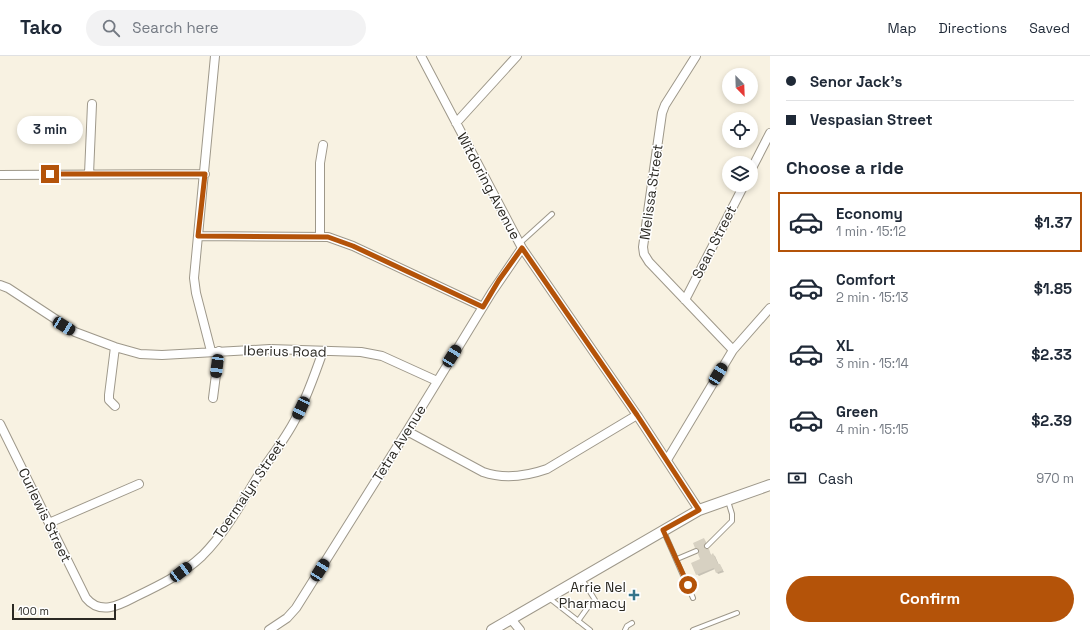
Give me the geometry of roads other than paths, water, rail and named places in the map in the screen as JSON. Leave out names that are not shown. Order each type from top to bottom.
[{"type":"street","points":[[213,398],[215,351],[194,284],[215,56]]},
{"type":"street","name":"Witdoring Avenue","points":[[421,56],[521,246],[637,415],[699,510]]},
{"type":"street","points":[[456,122],[517,56]]},
{"type":"street","name":"Melissa Street","points":[[696,56],[662,113],[643,247],[646,258],[733,350]]},
{"type":"street","points":[[89,174],[92,104]]},
{"type":"street","points":[[758,156],[770,133]]},
{"type":"street","points":[[320,236],[320,163],[323,145]]},
{"type":"street","points":[[0,175],[205,174]]},
{"type":"street","name":"Sean Street","points":[[685,300],[740,192]]},
{"type":"street","points":[[198,236],[320,236],[337,239],[483,307]]},
{"type":"street","name":"Tetra Avenue","points":[[268,630],[287,618],[296,608],[521,246]]},
{"type":"street","name":"Iberius Road","points":[[0,285],[8,288],[75,332],[115,347],[151,355],[270,349],[361,352],[382,356],[437,381]]},
{"type":"street","points":[[666,460],[733,350],[770,308]]},
{"type":"street","points":[[115,347],[109,396],[109,400],[115,406]]},
{"type":"street","name":"Toermalyn Street","points":[[92,605],[98,608],[104,608],[121,604],[164,583],[201,557],[228,524],[295,419],[312,384],[323,351]]},
{"type":"street","points":[[406,431],[490,475],[518,475],[532,474],[547,469],[637,415]]},
{"type":"street","name":"Curlewis Street","points":[[0,424],[79,585],[86,598],[92,605]]},
{"type":"street","points":[[49,523],[139,484]]},
{"type":"street","points":[[492,630],[699,510],[753,493],[770,485]]},
{"type":"street","points":[[511,619],[520,630]]},
{"type":"lane","points":[[521,246],[552,214]]},
{"type":"lane","points":[[707,546],[732,521],[732,514],[728,500]]},
{"type":"lane","points":[[663,530],[693,598]]},
{"type":"lane","points":[[677,559],[696,551]]},
{"type":"lane","points":[[578,621],[595,600],[582,578]]},
{"type":"lane","points":[[548,597],[590,630]]},
{"type":"lane","points":[[693,630],[737,613]]},
{"type":"lane","points":[[625,630],[627,626],[632,623]]},
{"type":"place","name":"Arrie Nel Pharmacy","points":[[634,595]]}]
